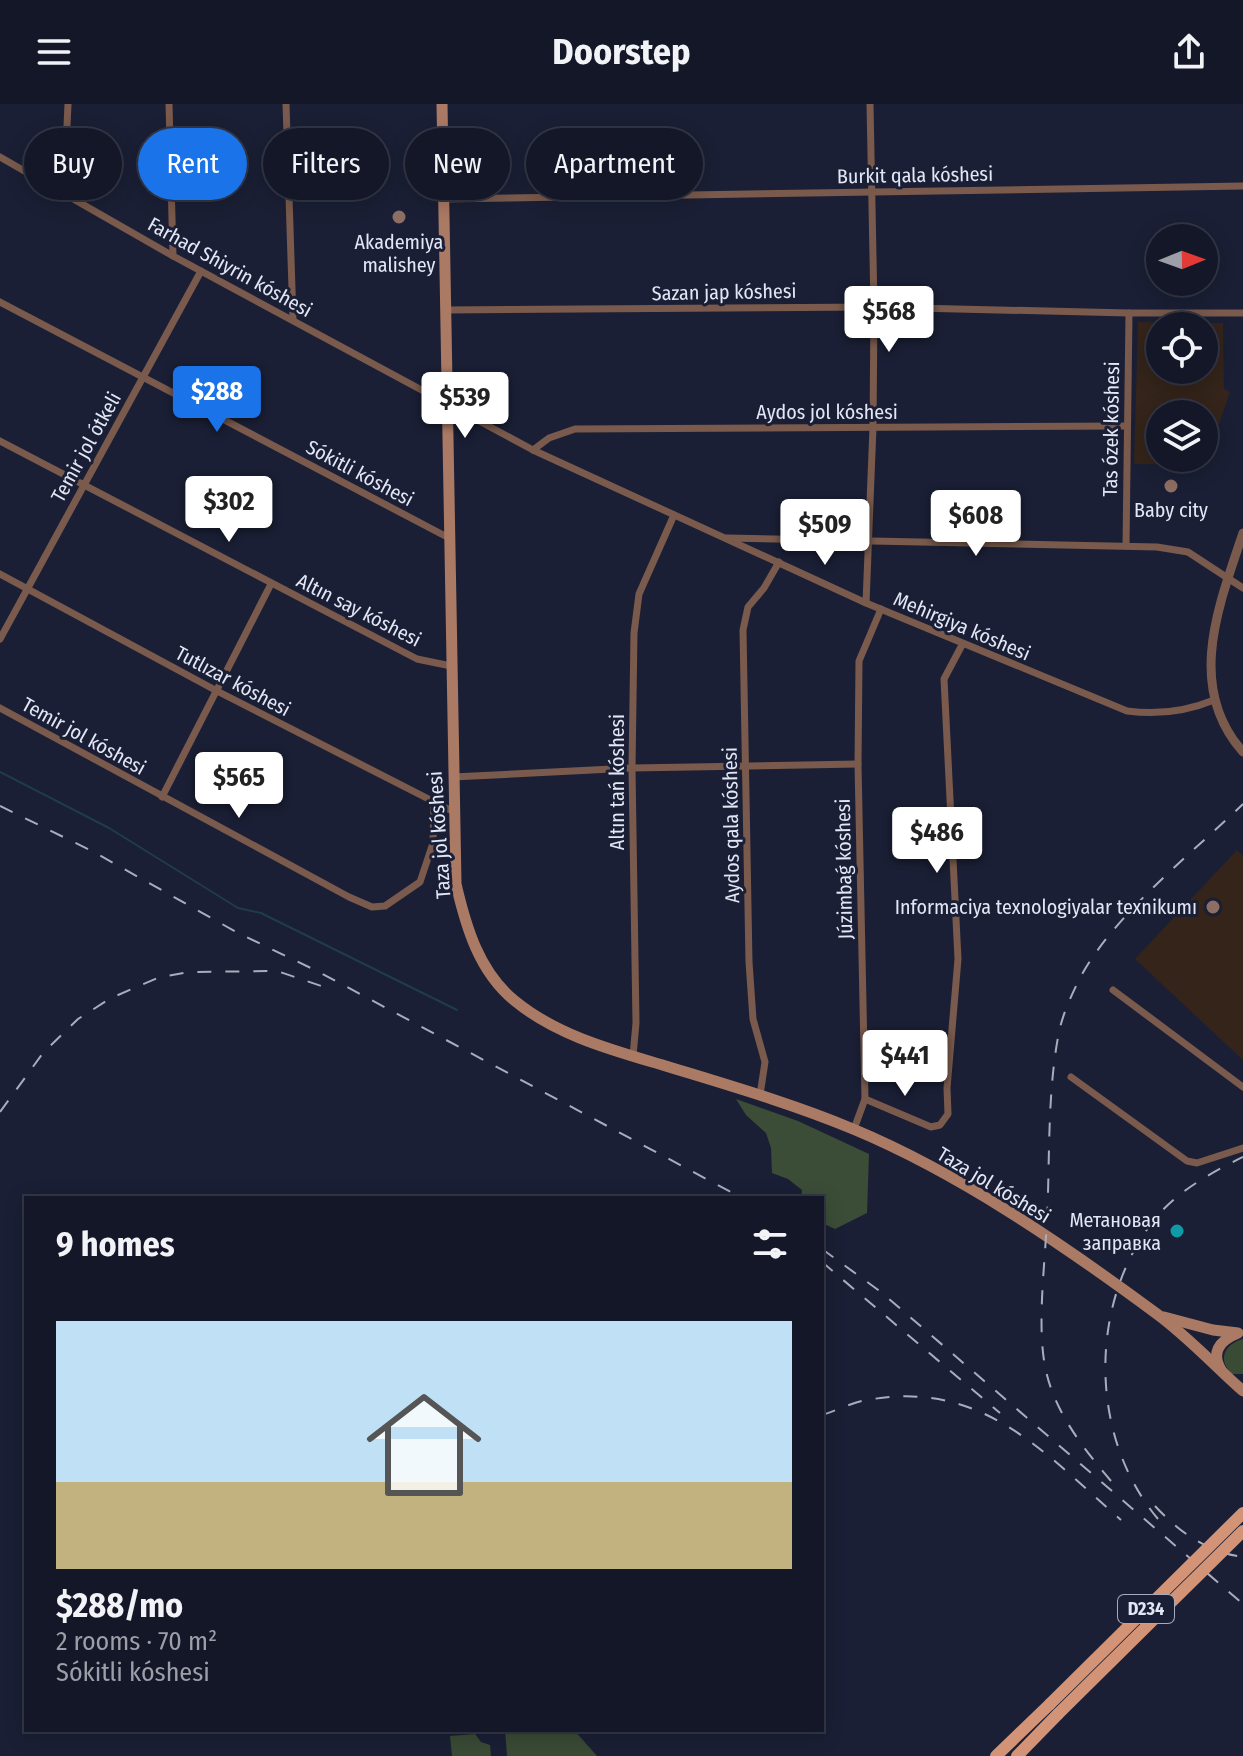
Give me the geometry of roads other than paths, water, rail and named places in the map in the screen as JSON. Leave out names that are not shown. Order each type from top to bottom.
[{"type":"main road","name":"Taza jol kóshesi","points":[[442,104],[442,128]]},
{"type":"main road","name":"Taza jol kóshesi","points":[[443,200],[456,884],[467,929],[485,966],[513,999],[541,1019],[577,1038],[760,1095],[854,1129],[942,1172],[1046,1237],[1159,1316],[1243,1391]]},
{"type":"main road","points":[[1159,1316],[1187,1324],[1240,1332]]},
{"type":"main road","points":[[1240,1332],[1219,1345],[1217,1363],[1225,1375],[1243,1380]]},
{"type":"main road","name":"D234","points":[[1017,1756],[1054,1709],[1243,1513]]},
{"type":"main road","name":"D234","points":[[996,1756],[1054,1709],[1243,1531]]},
{"type":"street","points":[[67,128],[68,104]]},
{"type":"street","points":[[169,104],[173,256]]},
{"type":"street","points":[[286,104],[293,320]]},
{"type":"street","points":[[866,603],[871,540],[874,307],[870,104]]},
{"type":"street","name":"Farhad Shiyrin kóshesi","points":[[0,157],[24,170]]},
{"type":"street","name":"Burkit qala kóshesi","points":[[510,198],[1243,186]]},
{"type":"street","name":"Farhad Shiyrin kóshesi","points":[[79,200],[173,256],[447,403]]},
{"type":"street","name":"Temir jol ótkeli","points":[[0,639],[201,271]]},
{"type":"street","name":"Sókitli kóshesi","points":[[0,302],[449,538]]},
{"type":"street","name":"Sazan jap kóshesi","points":[[445,310],[874,307],[1243,313]]},
{"type":"street","name":"Tas ózek kóshesi","points":[[1126,546],[1129,313]]},
{"type":"street","name":"Mehirgiya kóshesi","points":[[447,403],[533,450],[866,603],[1127,711],[1152,714],[1195,708],[1214,700]]},
{"type":"street","name":"Aydos jol kóshesi","points":[[533,450],[549,438],[575,429],[1127,426]]},
{"type":"street","name":"Altın say kóshesi","points":[[0,441],[417,659],[451,666]]},
{"type":"street","name":"Altın tań kóshesi","points":[[633,1056],[636,1023],[632,768],[634,633],[639,594],[674,515]]},
{"type":"street","points":[[1243,533],[1211,638],[1209,661],[1214,700],[1227,731],[1243,752]]},
{"type":"street","points":[[725,538],[1157,547],[1188,552],[1243,588]]},
{"type":"street","name":"Aydos qala kóshesi","points":[[760,1095],[765,1062],[753,1019],[749,962],[743,630],[748,607],[779,562]]},
{"type":"street","name":"Tutlızar kóshesi","points":[[0,574],[217,691],[454,812]]},
{"type":"street","points":[[162,797],[271,584]]},
{"type":"street","name":"Júzimbaǵ kóshesi","points":[[854,1129],[865,1099],[858,764],[859,661],[881,609]]},
{"type":"street","points":[[865,1099],[931,1127],[940,1125],[948,1114],[947,1088],[958,959],[944,679],[962,645]]},
{"type":"street","name":"Temir jol kóshesi","points":[[0,708],[372,907],[385,906],[420,882],[433,843],[434,803]]},
{"type":"street","points":[[453,777],[632,768],[858,764]]},
{"type":"street","points":[[1113,990],[1243,1087]]},
{"type":"street","points":[[1071,1077],[1187,1161],[1197,1163],[1243,1148]]},
{"type":"waterway","points":[[0,772],[109,828],[238,908],[261,913],[457,1010]]},
{"type":"railway","points":[[1111,1481],[1062,1413],[1049,1382],[1043,1350],[1051,1102],[1059,1032],[1081,976],[1114,930],[1155,886],[1243,804]]},
{"type":"railway","points":[[0,806],[92,851],[238,933],[317,971],[738,1196]]},
{"type":"railway","points":[[0,1112],[43,1053],[78,1019],[111,998],[160,977],[190,972],[277,971],[333,990]]},
{"type":"railway","points":[[1158,1519],[1135,1486],[1119,1450],[1109,1411],[1105,1370],[1108,1330],[1117,1291],[1132,1254],[1163,1210],[1195,1184],[1243,1157]]},
{"type":"railway","points":[[824,1250],[881,1292],[1243,1604]]},
{"type":"railway","points":[[824,1264],[1000,1413]]},
{"type":"railway","points":[[824,1414],[862,1401],[904,1396],[941,1400],[975,1410],[1006,1425],[1035,1445],[1121,1520]]},
{"type":"railway","points":[[1155,1506],[1174,1524],[1206,1546],[1243,1557]]},
{"type":"place","name":"Akademiya malishey","points":[[399,217]]},
{"type":"place","name":"Baby city","points":[[1171,486]]},
{"type":"place","name":"Informaciya texnologiyalar texnikumı","points":[[1213,907]]},
{"type":"place","name":"Метановая заправка","points":[[1177,1231]]}]
